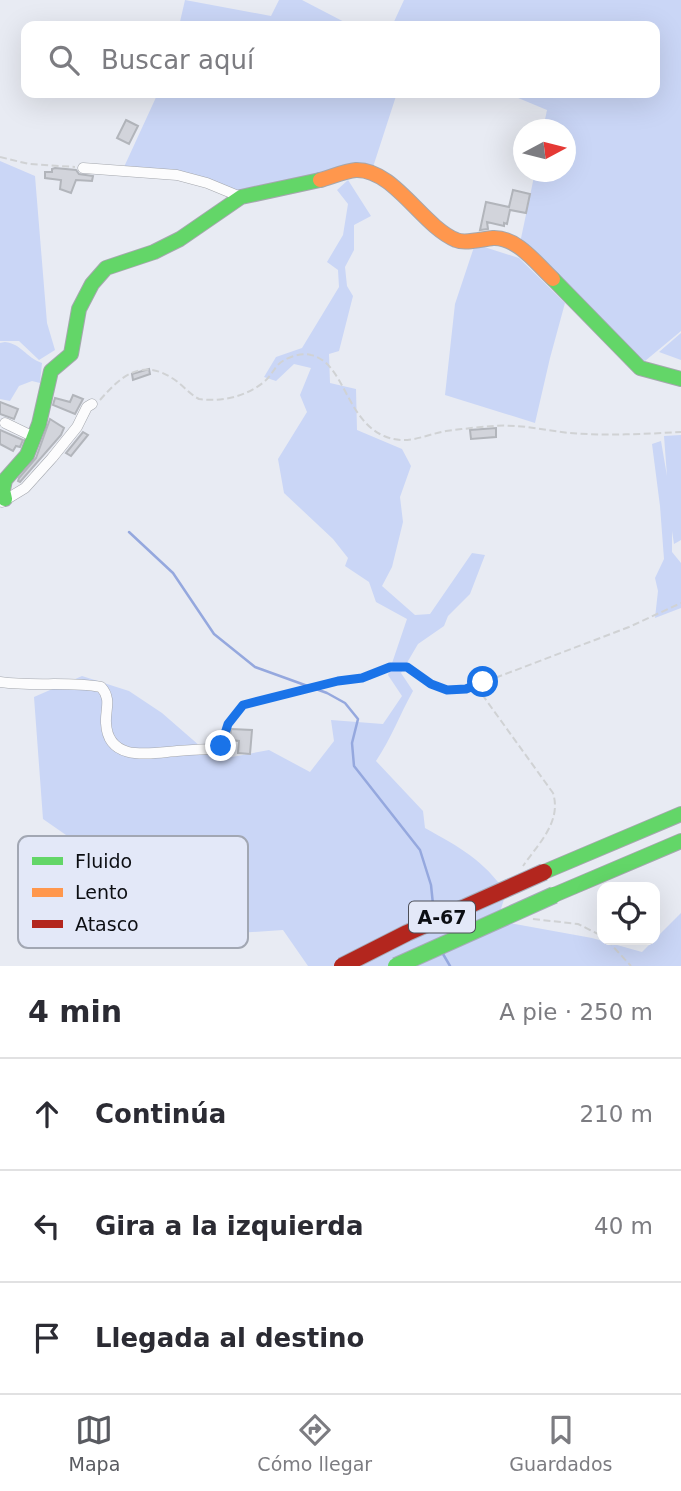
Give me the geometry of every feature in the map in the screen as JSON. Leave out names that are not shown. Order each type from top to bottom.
[{"type":"main road","points":[[2,498],[5,480],[24,461],[34,437],[46,402],[51,371],[71,354],[79,309],[92,284],[106,268],[154,252],[180,239],[241,197],[300,186],[355,170],[372,172],[400,193],[426,219],[457,241],[496,238],[510,240],[640,368],[681,379]]},
{"type":"main road","name":"A-67","points":[[342,966],[407,933],[681,814]]},
{"type":"main road","name":"A-67","points":[[396,966],[681,841]]},
{"type":"street","points":[[83,168],[177,175],[207,183],[241,197]]},
{"type":"street","points":[[2,498],[25,488],[77,427],[87,407],[92,404]]},
{"type":"street","points":[[5,423],[34,437]]},
{"type":"street","points":[[0,682],[54,682],[101,687],[108,699],[105,719],[107,731],[118,747],[128,752],[141,755],[216,749],[221,746]]},
{"type":"path","points":[[0,157],[29,164],[83,168]]},
{"type":"path","points":[[92,404],[100,400],[120,377],[145,369],[171,376],[199,399],[236,398],[265,382],[281,362],[293,356],[308,354],[318,358],[334,372],[352,406],[368,426],[384,436],[398,440],[418,440],[449,431],[494,426],[589,434],[681,432]]},
{"type":"path","points":[[221,746],[228,724],[243,705],[338,681],[362,678],[390,667],[407,667],[431,684],[447,690],[466,689],[629,627],[681,603]]},
{"type":"path","points":[[476,685],[553,793],[556,803],[556,813],[551,825],[523,866]]},
{"type":"path","points":[[528,914],[532,919],[578,924],[597,934]]},
{"type":"path","points":[[612,945],[631,966]]},
{"type":"shaded area","points":[[185,0],[271,16],[279,0],[302,0],[342,21],[180,21]]},
{"type":"shaded area","points":[[404,0],[681,0],[681,331],[639,366],[520,243],[533,182],[576,182],[576,119],[545,119],[547,110],[518,98],[660,98],[660,21],[394,21]]},
{"type":"shaded area","points":[[156,98],[395,98],[373,167],[241,193],[124,167]]},
{"type":"shaded area","points":[[0,161],[35,176],[47,323],[55,350],[39,360],[19,341],[0,341]]},
{"type":"shaded area","points":[[348,180],[371,216],[354,225],[354,250],[345,267],[347,286],[353,296],[339,351],[329,354],[330,383],[356,389],[357,430],[402,449],[411,466],[400,497],[403,522],[392,567],[382,586],[415,615],[430,614],[472,553],[485,555],[470,594],[448,616],[444,626],[418,644],[401,673],[413,691],[376,761],[423,811],[425,828],[470,855],[498,882],[506,893],[499,921],[592,938],[597,939],[597,945],[617,945],[642,952],[649,945],[660,945],[660,934],[681,913],[681,966],[308,966],[283,930],[248,932],[248,836],[69,836],[43,819],[34,697],[82,676],[129,691],[162,713],[216,760],[269,750],[310,772],[334,741],[331,720],[383,724],[402,696],[388,675],[407,619],[376,602],[369,582],[345,566],[348,558],[333,539],[284,493],[278,459],[307,412],[300,395],[311,368],[294,364],[276,381],[264,377],[276,357],[302,348],[339,287],[338,270],[327,262],[343,235],[348,204],[337,190]]},
{"type":"shaded area","points":[[475,244],[519,258],[565,303],[535,423],[445,395],[455,304]]},
{"type":"shaded area","points":[[681,333],[681,360],[659,352]]},
{"type":"shaded area","points":[[0,343],[16,345],[42,363],[40,383],[32,381],[19,386],[10,401],[0,399]]},
{"type":"shaded area","points":[[681,435],[681,540],[674,544],[672,531],[672,552],[681,563],[681,608],[655,618],[658,591],[655,578],[664,559],[652,444],[661,441],[667,476],[664,436]]},
{"type":"building","points":[[126,120],[138,126],[129,144],[117,138]]},
{"type":"building","points":[[55,168],[76,170],[79,174],[93,176],[92,181],[76,180],[71,193],[60,189],[61,180],[45,178],[45,172],[52,172]]},
{"type":"building","points":[[513,190],[530,194],[526,213],[510,210],[507,224],[504,223],[504,226],[487,222],[488,229],[480,230],[486,202],[509,207]]},
{"type":"building","points":[[149,369],[150,374],[133,380],[132,374]]},
{"type":"building","points":[[73,395],[83,399],[75,414],[53,405],[55,398],[70,402]]},
{"type":"building","points":[[0,402],[18,409],[14,419],[0,414]]},
{"type":"building","points":[[50,419],[64,428],[61,435],[20,482],[19,478],[36,458]]},
{"type":"building","points":[[496,428],[496,437],[471,439],[470,430]]},
{"type":"building","points":[[0,430],[23,440],[20,447],[16,446],[13,451],[0,444]]},
{"type":"building","points":[[83,432],[88,435],[71,456],[66,453]]},
{"type":"building","points":[[231,729],[252,730],[250,754],[238,753],[239,741],[230,740]]},
{"type":"waterway","points":[[129,532],[173,573],[214,634],[255,667],[327,693],[345,703],[358,719],[352,743],[354,766],[420,850],[431,885],[434,914]]},
{"type":"waterway","points":[[443,954],[450,966]]},
{"type":"traffic: fast","points":[[5,499],[5,480],[27,455],[39,424],[51,371],[71,354],[79,309],[92,284],[106,268],[154,252],[180,239],[241,197],[320,180]]},
{"type":"traffic: fast","points":[[553,279],[640,368],[681,379]]},
{"type":"traffic: fast","points":[[544,872],[681,814]]},
{"type":"traffic: fast","points":[[554,895],[681,841]]},
{"type":"traffic: fast","points":[[396,966],[554,895]]},
{"type":"traffic: slow","points":[[320,180],[356,170],[370,172],[395,188],[444,233],[460,241],[493,238],[510,242],[526,252],[553,279]]},
{"type":"traffic: jam","points":[[342,966],[407,933],[544,872]]},
{"type":"route","points":[[221,746],[232,715],[243,705],[264,698],[323,687],[338,681],[362,678],[390,667],[407,667],[431,684],[447,690],[466,689],[483,682]]}]
